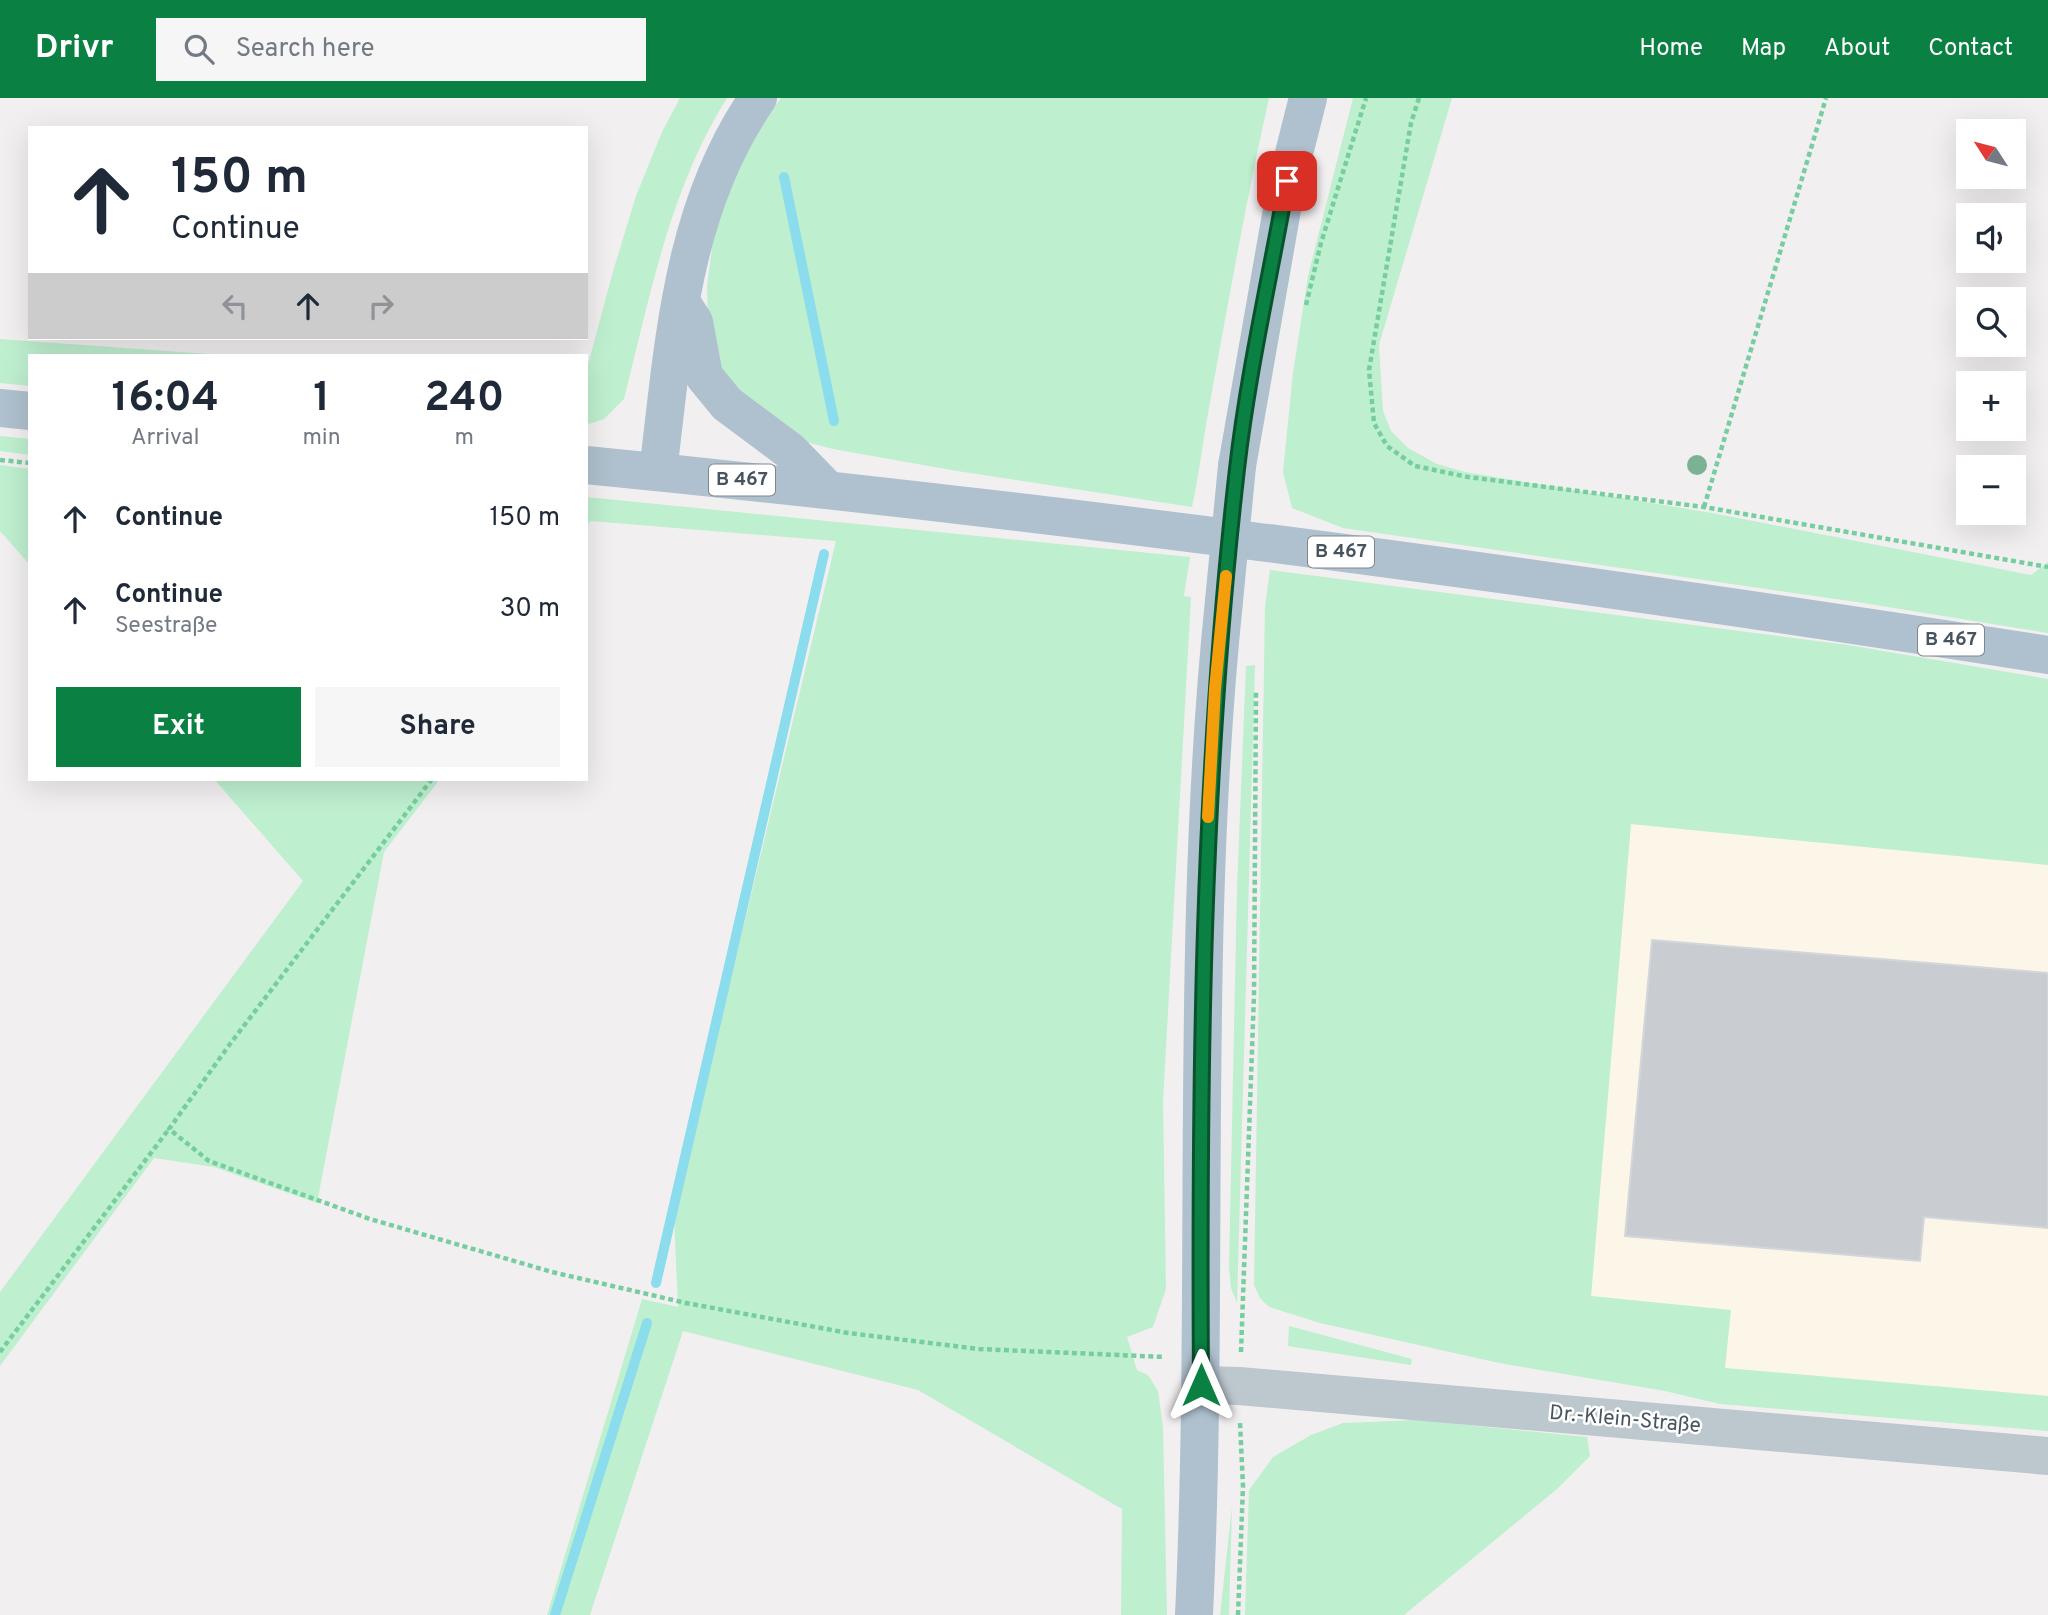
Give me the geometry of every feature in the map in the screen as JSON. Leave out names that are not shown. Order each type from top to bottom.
[{"type":"main road","points":[[658,472],[688,262],[706,194],[735,132],[758,98]]},
{"type":"main road","points":[[1194,1615],[1201,1372],[1202,959],[1215,689],[1237,466],[1287,181],[1308,98]]},
{"type":"main road","points":[[681,304],[694,322],[704,376],[727,404],[790,451],[826,488]]},
{"type":"main road","points":[[0,408],[28,411]]},
{"type":"main road","name":"B 467","points":[[588,465],[826,488],[1380,558],[2048,655]]},
{"type":"street","name":"Dr.-Klein-Straße","points":[[1201,1372],[1239,1386],[2048,1456]]},
{"type":"path","points":[[1305,307],[1321,243],[1366,98]]},
{"type":"path","points":[[1419,98],[1411,123],[1369,370],[1374,423],[1387,446],[1415,466],[1468,477],[1704,507],[2048,567]]},
{"type":"path","points":[[1704,507],[1826,98]]},
{"type":"path","points":[[0,460],[28,463]]},
{"type":"path","points":[[1238,1615],[1242,1486],[1239,1386],[1245,1292],[1254,995],[1256,684]]},
{"type":"path","points":[[0,1352],[430,781]]},
{"type":"path","points":[[169,1129],[209,1160],[370,1219],[552,1272],[686,1303],[848,1333],[1201,1372]]},
{"type":"shaded area","points":[[1631,824],[2048,865],[2048,1396],[1725,1368],[1591,1297]]},
{"type":"green space","points":[[680,98],[727,98],[707,133],[676,206],[653,282],[624,399],[604,419],[588,424],[588,365],[636,196],[662,132]]},
{"type":"green space","points":[[781,98],[1269,98],[1238,247],[1192,507],[833,449],[791,438],[762,421],[716,362],[708,325],[707,286],[714,233],[731,180],[753,139]]},
{"type":"green space","points":[[1353,98],[1452,98],[1379,345],[1383,411],[1391,431],[1408,448],[1437,464],[1465,472],[1712,513],[2031,575],[2048,562],[2048,633],[1857,602],[1343,528],[1292,508],[1283,472],[1293,373],[1308,276]]},
{"type":"green space","points":[[0,339],[209,354],[28,354],[28,386],[0,383]]},
{"type":"green space","points":[[0,436],[28,439],[28,455],[0,451]]},
{"type":"green space","points":[[0,465],[28,469],[28,563],[0,531]]},
{"type":"green space","points":[[588,497],[1190,557],[1184,596],[1191,597],[1163,1101],[1166,1289],[1153,1327],[1127,1337],[1137,1370],[1148,1375],[1158,1391],[1163,1427],[1167,1615],[1121,1615],[1122,1509],[918,1390],[683,1331],[590,1615],[547,1615],[642,1299],[678,1307],[674,1216],[836,541],[590,521],[588,525]]},
{"type":"green space","points":[[1270,570],[1848,645],[2048,679],[2048,865],[1631,824],[1591,1296],[1731,1310],[1725,1368],[2048,1396],[2048,1431],[1720,1404],[1665,1391],[1499,1363],[1320,1323],[1269,1307],[1260,1298],[1254,1285],[1265,606]]},
{"type":"green space","points":[[1255,665],[1237,1303],[1231,1288],[1229,1267],[1237,888],[1246,666]]},
{"type":"green space","points":[[216,781],[438,781],[384,852],[317,1203],[214,1167],[154,1158],[0,1366],[0,1292],[303,881]]},
{"type":"green space","points":[[1289,1326],[1412,1359],[1411,1365],[1288,1346]]},
{"type":"green space","points":[[1417,1420],[1587,1437],[1590,1456],[1557,1489],[1404,1615],[1245,1615],[1249,1490],[1273,1457],[1311,1435],[1343,1423]]},
{"type":"green space","points":[[1232,1507],[1229,1615],[1220,1615]]},
{"type":"building","points":[[1652,940],[2048,973],[2048,1228],[1924,1217],[1920,1261],[1625,1236]]},
{"type":"waterway","points":[[784,177],[834,421]]},
{"type":"waterway","points":[[656,1283],[824,554]]},
{"type":"waterway","points":[[555,1615],[647,1323]]},
{"type":"slow traffic","points":[[1208,817],[1215,689],[1226,576]]},
{"type":"route","points":[[1201,1385],[1202,959],[1215,689],[1237,466],[1287,181]]}]
